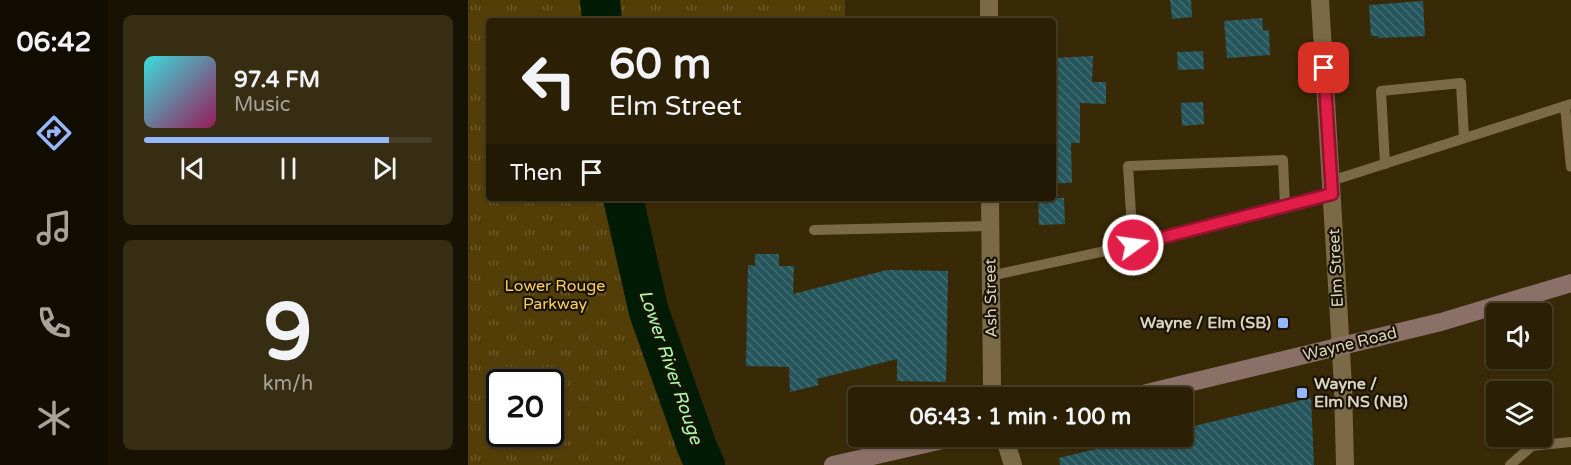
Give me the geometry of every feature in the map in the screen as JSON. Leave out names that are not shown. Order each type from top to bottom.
[{"type":"main road","name":"Wayne Road","points":[[1171,387],[1441,322],[1571,283]]},
{"type":"main road","points":[[833,465],[912,447]]},
{"type":"street","points":[[989,0],[990,18]]},
{"type":"street","name":"Elm Street","points":[[1320,0],[1332,188],[1345,465]]},
{"type":"street","name":"Ash Street","points":[[990,201],[992,387]]},
{"type":"street","points":[[1007,447],[1013,465]]},
{"type":"lane","points":[[1385,164],[1381,91],[1461,83],[1464,138]]},
{"type":"lane","points":[[990,276],[1133,245],[1285,206],[1385,164],[1568,105],[1571,167]]},
{"type":"lane","points":[[1133,245],[1128,166],[1283,160],[1285,206]]},
{"type":"lane","points":[[814,230],[990,226]]},
{"type":"lane","points":[[1509,465],[1532,446],[1571,442]]},
{"type":"green space","name":"Lower Rouge Parkway","points":[[468,0],[845,0],[845,18],[486,18],[486,201],[624,201],[649,312],[705,465],[468,465]]},
{"type":"building","points":[[1170,0],[1191,0],[1192,17],[1172,19]]},
{"type":"building","points":[[1423,1],[1425,36],[1379,38],[1371,36],[1369,5]]},
{"type":"building","points":[[1262,18],[1263,31],[1269,30],[1270,55],[1227,58],[1224,21]]},
{"type":"building","points":[[1203,51],[1204,69],[1178,70],[1177,52]]},
{"type":"building","points":[[1093,56],[1092,82],[1106,82],[1106,104],[1080,103],[1080,143],[1071,143],[1072,183],[1056,183],[1056,58]]},
{"type":"building","points":[[1203,102],[1204,124],[1182,126],[1181,103]]},
{"type":"building","points":[[1056,198],[1064,198],[1065,224],[1039,225],[1038,201],[1056,201]]},
{"type":"building","points":[[755,254],[779,254],[779,266],[794,266],[793,294],[887,270],[948,271],[946,382],[897,381],[897,359],[817,379],[819,385],[790,392],[789,367],[746,366],[748,265],[755,266]]},
{"type":"building","points":[[1311,398],[1314,465],[1060,465],[1059,458],[1104,447],[1193,447],[1193,426]]},
{"type":"waterway","name":"Lower River Rouge","points":[[600,0],[602,18]]},
{"type":"waterway","name":"Lower River Rouge","points":[[624,201],[649,312],[705,465]]},
{"type":"place","name":"Wayne / Elm (SB)","points":[[1283,323]]},
{"type":"place","name":"Wayne / Elm NS (NB)","points":[[1302,393]]},
{"type":"route","points":[[1133,245],[1332,194],[1324,68]]}]
